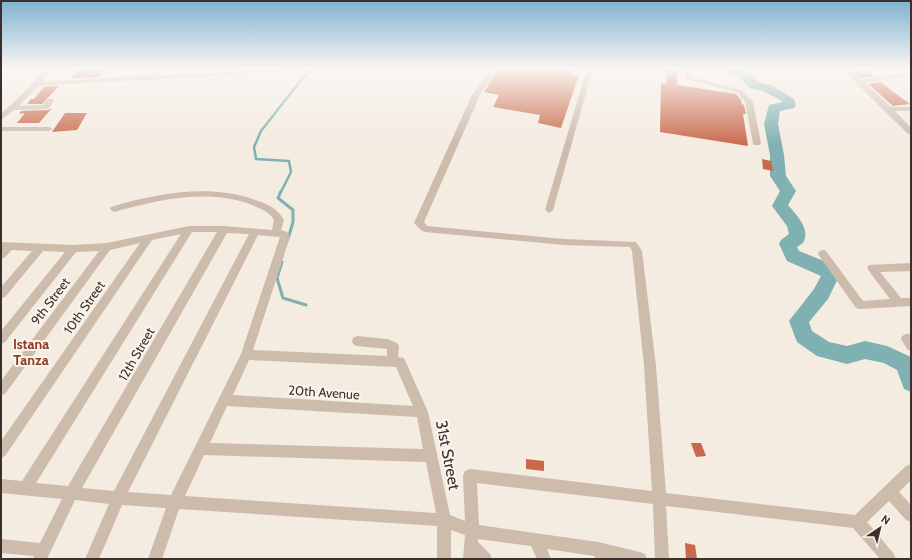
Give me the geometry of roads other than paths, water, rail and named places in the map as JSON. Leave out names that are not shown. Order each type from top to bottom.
[{"type":"street","points":[[1,118],[26,94]]},
{"type":"street","points":[[477,94],[419,223],[425,229],[564,242],[633,244],[637,251],[645,309],[660,500],[662,559]]},
{"type":"street","points":[[549,210],[582,94]]},
{"type":"street","points":[[742,94],[749,102],[757,143]]},
{"type":"street","points":[[872,94],[911,132]]},
{"type":"street","points":[[13,108],[45,107],[50,101]]},
{"type":"street","points":[[889,109],[911,109]]},
{"type":"street","points":[[1,129],[18,127],[49,129]]},
{"type":"street","points":[[114,209],[144,201],[165,198],[211,193],[232,196],[260,205],[275,213],[279,220],[275,234]]},
{"type":"street","points":[[26,487],[189,229]]},
{"type":"street","points":[[1,255],[5,246],[73,249],[107,247],[189,229],[224,229],[284,234],[285,237],[246,355],[175,501],[155,559]]},
{"type":"street","name":"12th Street","points":[[42,555],[72,494],[224,229]]},
{"type":"street","points":[[92,559],[118,498],[255,232]]},
{"type":"street","name":"10th Street","points":[[1,452],[149,238]]},
{"type":"street","points":[[1,294],[41,247]]},
{"type":"street","name":"9th Street","points":[[1,390],[107,247]]},
{"type":"street","points":[[1,338],[73,249]]},
{"type":"street","points":[[823,254],[860,305],[911,302]]},
{"type":"street","points":[[899,303],[872,268],[911,267]]},
{"type":"street","points":[[911,339],[906,339],[911,346]]},
{"type":"street","name":"31st Street","points":[[357,341],[393,346],[396,362],[422,412],[444,520],[444,559]]},
{"type":"street","points":[[246,355],[396,362]]},
{"type":"street","name":"20th Avenue","points":[[224,400],[422,412]]},
{"type":"street","points":[[200,449],[432,456]]},
{"type":"street","points":[[857,522],[911,471]]},
{"type":"street","points":[[471,545],[470,476],[660,500],[857,522],[889,559]]},
{"type":"street","points":[[1,486],[26,487],[72,494],[118,498],[444,520],[485,559]]},
{"type":"street","points":[[889,491],[911,515]]},
{"type":"street","points":[[471,545],[535,539],[601,554],[640,559]]},
{"type":"street","points":[[535,539],[544,559]]},
{"type":"street","points":[[1,546],[42,555]]},
{"type":"waterway","points":[[281,192],[291,172],[289,161],[256,159],[254,147],[261,131],[290,94]]},
{"type":"waterway","points":[[779,94],[788,99],[789,105],[774,108],[771,124],[777,155],[778,176],[788,191],[780,206],[793,221],[797,229],[797,239],[787,244],[793,256],[828,270],[830,276],[821,294],[799,321],[804,336],[824,350],[847,355],[865,350],[887,355],[906,364],[911,382]]},
{"type":"waterway","points":[[281,191],[278,198],[293,210],[293,222],[288,239]]},
{"type":"waterway","points":[[282,262],[277,278],[283,298],[306,305]]},
{"type":"district","name":"Istana Tanza","points":[[31,352]]}]
